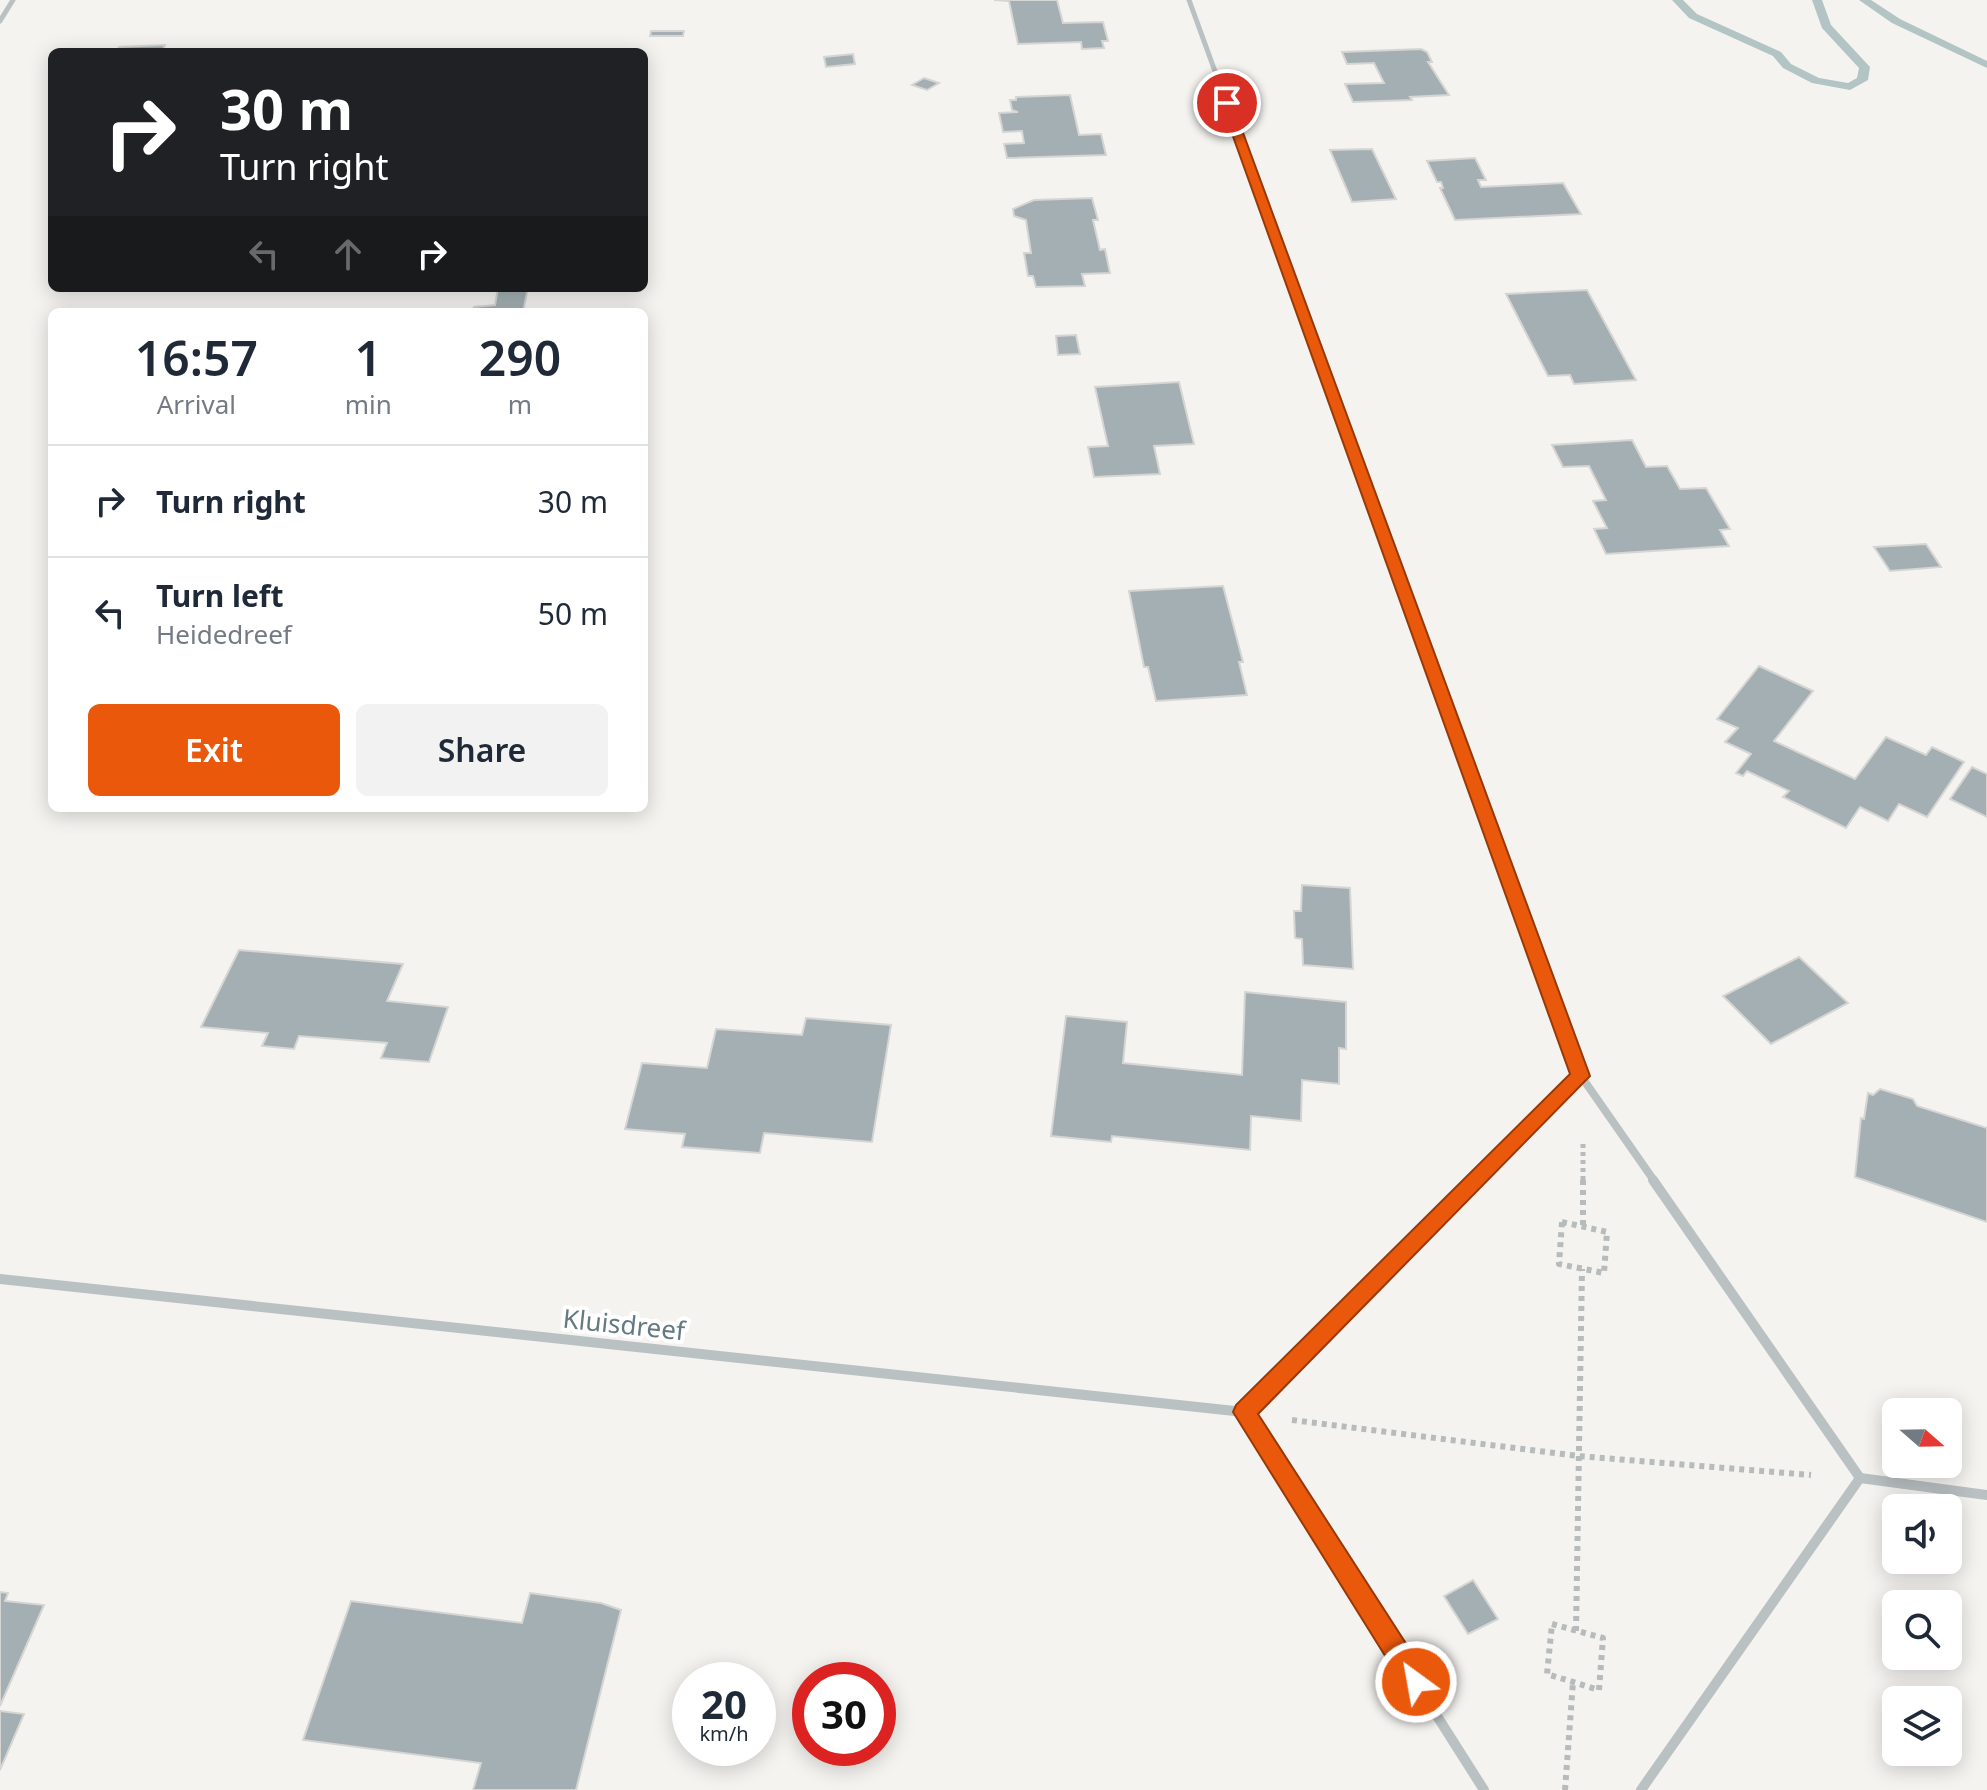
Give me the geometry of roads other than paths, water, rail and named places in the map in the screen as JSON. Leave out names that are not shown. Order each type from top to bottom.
[{"type":"street","points":[[0,21],[13,0]]},
{"type":"street","points":[[1189,0],[1581,1076],[1860,1478],[1987,1495]]},
{"type":"street","points":[[1484,1790],[1244,1412],[1581,1076]]},
{"type":"street","name":"Kluisdreef","points":[[0,1279],[1244,1412]]},
{"type":"street","points":[[1641,1790],[1860,1478]]},
{"type":"waterway","points":[[1677,0],[1693,16],[1777,54],[1787,66],[1816,81],[1850,87],[1862,80],[1865,67],[1826,26],[1817,0]]},
{"type":"waterway","points":[[1864,0],[1896,21],[1987,65]]}]
